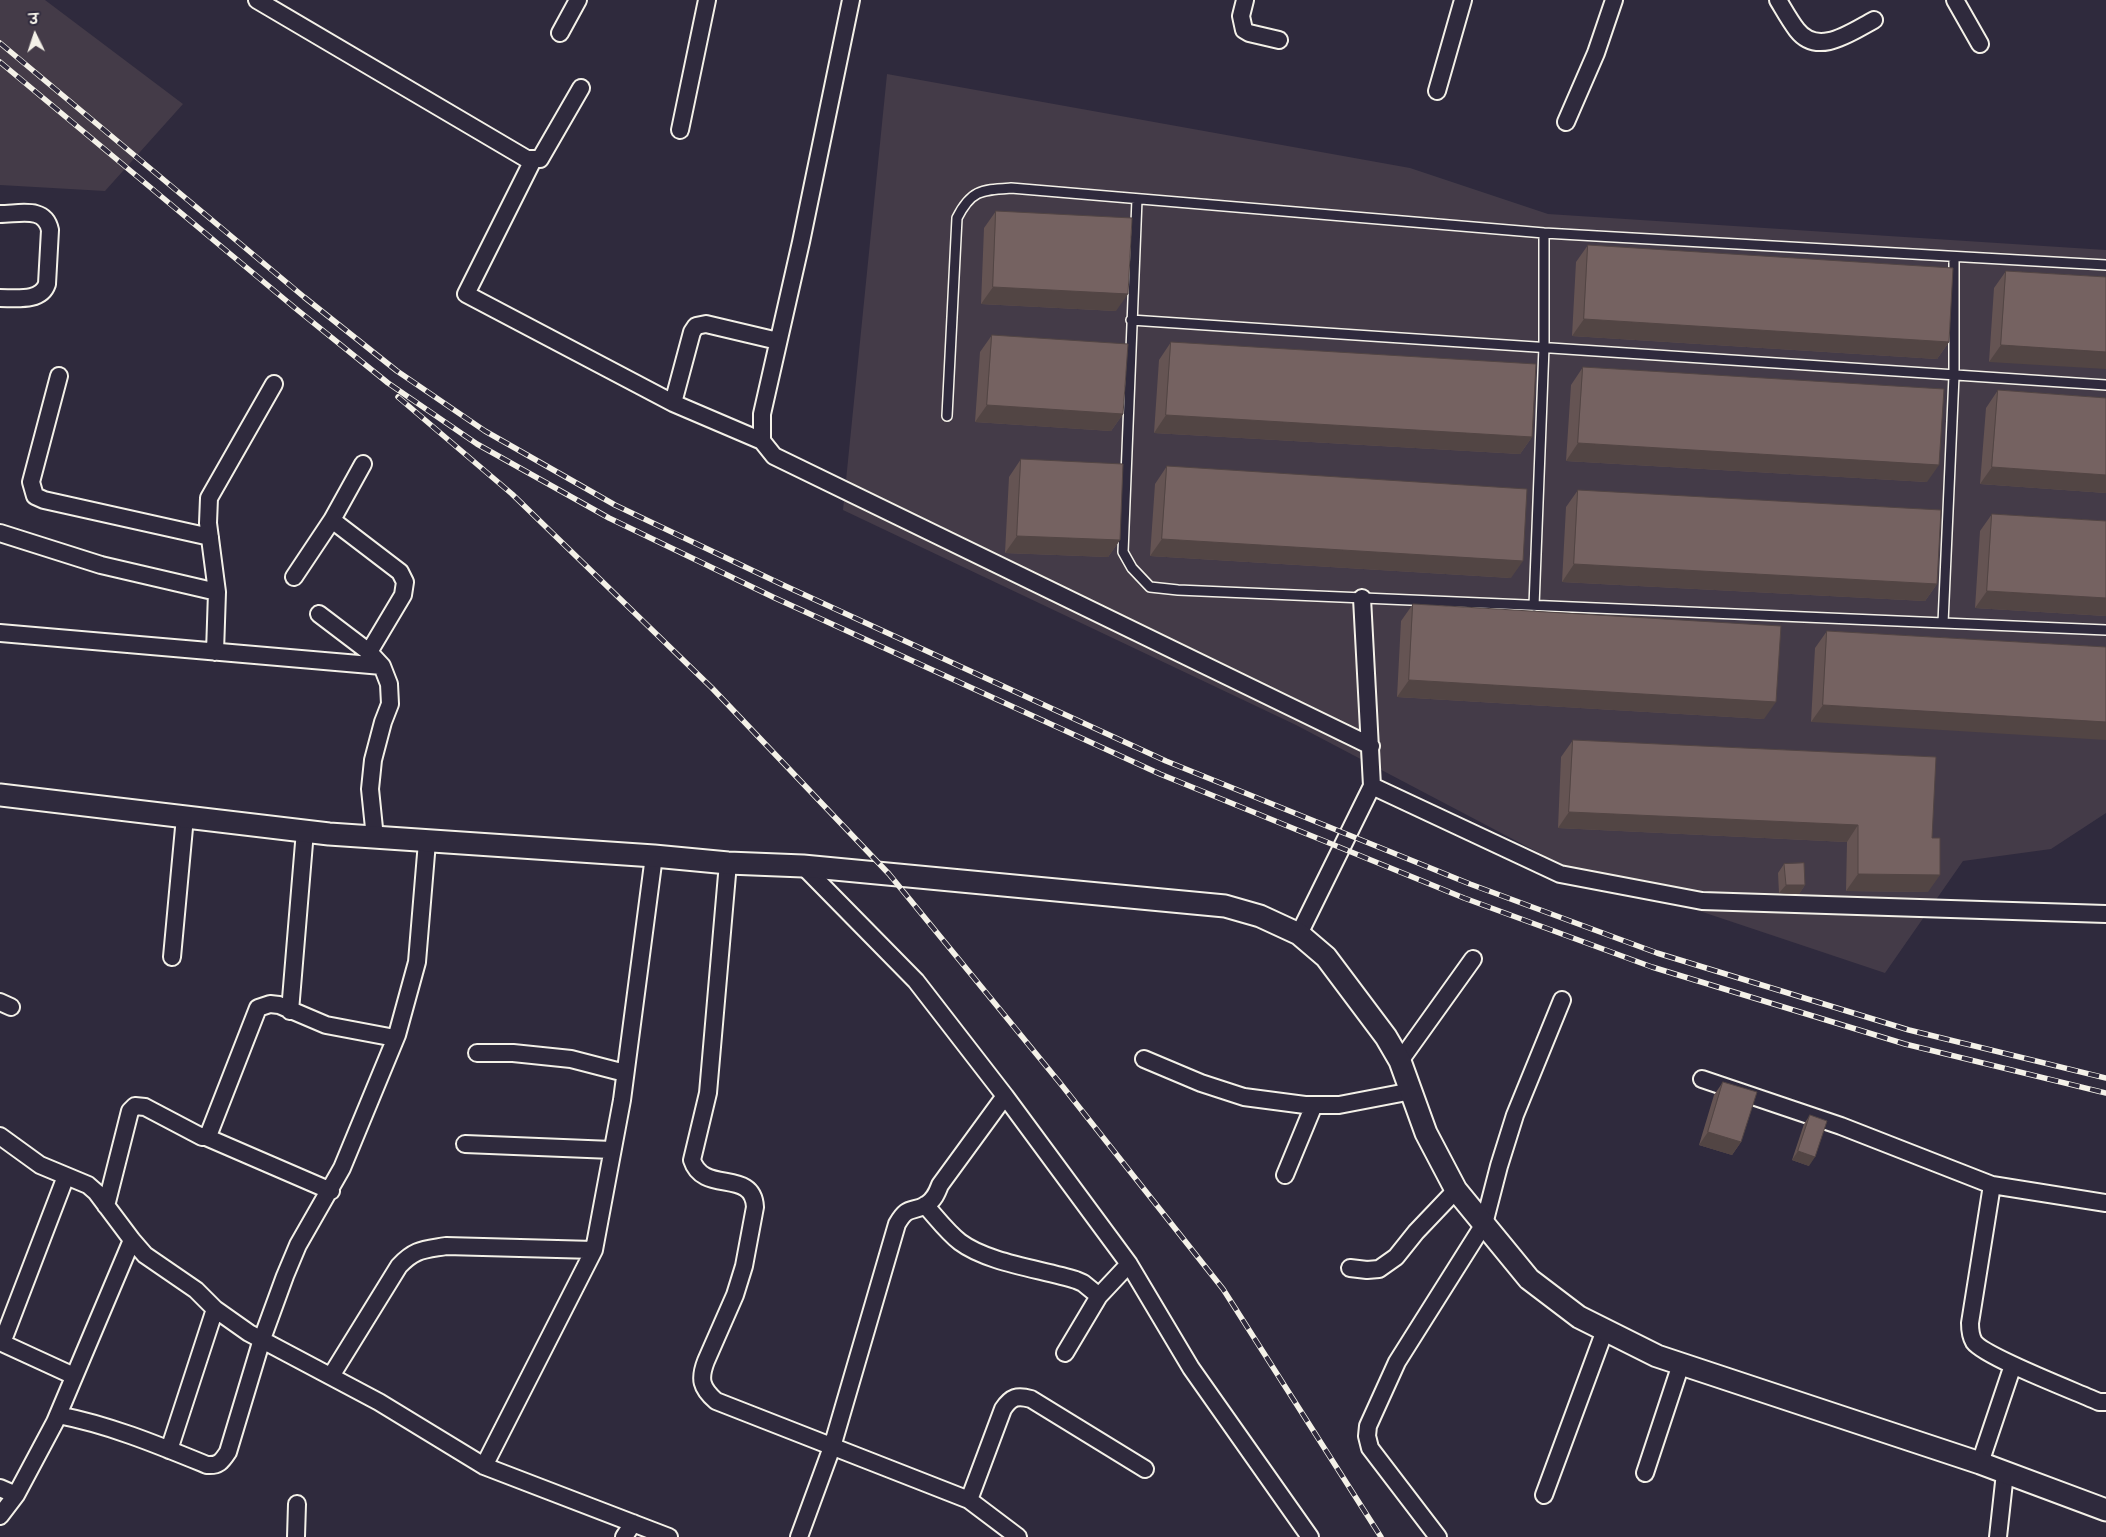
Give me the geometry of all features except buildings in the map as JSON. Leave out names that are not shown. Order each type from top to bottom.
[{"type":"street","points":[[257,0],[527,159],[540,159],[581,88]]},
{"type":"street","points":[[560,33],[578,0]]},
{"type":"street","points":[[680,130],[707,0]]},
{"type":"street","points":[[762,441],[762,414],[801,242],[851,0]]},
{"type":"street","points":[[1246,0],[1241,16],[1244,30],[1249,33],[1279,40]]},
{"type":"street","points":[[1437,91],[1463,0]]},
{"type":"street","points":[[1566,122],[1596,54],[1614,0]]},
{"type":"street","points":[[1778,0],[1797,31],[1808,40],[1820,43],[1833,41],[1874,20]]},
{"type":"street","points":[[1955,0],[1980,44]]},
{"type":"street","points":[[533,160],[466,294],[673,403],[762,441],[774,456],[1370,746]]},
{"type":"street","points":[[0,214],[35,214],[44,216],[48,221],[50,230],[48,284],[46,290],[36,297],[0,298]]},
{"type":"street","points":[[673,403],[692,332],[696,326],[706,324],[778,341]]},
{"type":"street","points":[[59,376],[30,482],[35,496],[44,500],[210,537]]},
{"type":"street","points":[[215,652],[217,592],[207,508],[209,498],[274,384]]},
{"type":"street","points":[[294,577],[332,520],[363,464]]},
{"type":"street","points":[[332,520],[400,572],[405,582],[403,595],[369,652]]},
{"type":"street","points":[[0,533],[101,565],[217,592]]},
{"type":"street","points":[[1299,934],[1372,786],[1362,598]]},
{"type":"street","points":[[319,614],[369,652],[382,666],[389,684],[390,704],[373,760],[370,789],[375,838]]},
{"type":"street","points":[[0,633],[382,666]]},
{"type":"street","points":[[1372,786],[1560,874],[1702,901],[2106,914]]},
{"type":"street","points":[[0,795],[375,838],[654,856],[728,863],[802,866],[1225,906],[1260,916],[1299,934],[1326,957],[1386,1037],[1400,1061],[1426,1133],[1456,1190],[1529,1279],[1579,1317],[1657,1356],[1980,1463],[2106,1510]]},
{"type":"street","points":[[172,957],[185,817]]},
{"type":"street","points":[[290,1011],[305,831]]},
{"type":"street","points":[[58,1415],[121,1431],[207,1465],[215,1466],[222,1462],[228,1452],[262,1339],[298,1245],[331,1191],[342,1168],[395,1038],[417,962],[427,842]]},
{"type":"street","points":[[484,1466],[594,1250],[625,1073],[654,856]]},
{"type":"street","points":[[728,863],[708,1094],[692,1160],[695,1169],[700,1174],[750,1189],[754,1197],[755,1207],[742,1273],[735,1295],[702,1371],[702,1381],[707,1393],[716,1400],[969,1500],[1018,1537]]},
{"type":"street","points":[[802,866],[916,981],[1005,1096],[1129,1264],[1191,1368],[1310,1537]]},
{"type":"street","points":[[1400,1061],[1473,959]]},
{"type":"street","points":[[1438,1537],[1370,1448],[1367,1436],[1368,1426],[1398,1362],[1484,1224],[1515,1115],[1562,1000]]},
{"type":"street","points":[[206,1137],[210,1133],[258,1008],[270,1004],[279,1005],[326,1025],[395,1038]]},
{"type":"street","points":[[477,1053],[513,1053],[571,1060],[625,1073]]},
{"type":"street","points":[[1144,1059],[1201,1083],[1244,1097],[1314,1105],[1339,1105],[1412,1091]]},
{"type":"street","points":[[1702,1079],[1841,1126],[1992,1185],[2106,1203]]},
{"type":"street","points":[[799,1537],[832,1447],[892,1236],[902,1215],[910,1209],[925,1205],[934,1198],[940,1185],[1005,1096]]},
{"type":"street","points":[[1285,1175],[1314,1105]]},
{"type":"street","points":[[106,1206],[128,1117],[135,1106],[144,1106],[206,1137],[331,1191]]},
{"type":"street","points":[[0,1136],[40,1165],[88,1185],[96,1192],[145,1255],[196,1290],[215,1309],[249,1333],[378,1402],[484,1466],[629,1530],[669,1537]]},
{"type":"street","points":[[464,1144],[612,1150]]},
{"type":"street","points":[[66,1176],[1,1342],[74,1376]]},
{"type":"street","points":[[1992,1185],[1970,1323],[1974,1342],[1981,1348],[2013,1365],[2099,1402],[2106,1402]]},
{"type":"street","points":[[1350,1268],[1379,1269],[1396,1258],[1416,1232],[1456,1190]]},
{"type":"street","points":[[925,1205],[959,1241],[970,1248],[985,1255],[1076,1280],[1083,1283],[1099,1296]]},
{"type":"street","points":[[0,1516],[16,1495],[58,1415],[132,1240]]},
{"type":"street","points":[[331,1376],[399,1266],[411,1254],[424,1249],[446,1246],[594,1250]]},
{"type":"street","points":[[1065,1353],[1099,1296],[1129,1264]]},
{"type":"street","points":[[170,1450],[215,1309]]},
{"type":"street","points":[[1544,1495],[1605,1330]]},
{"type":"street","points":[[1645,1473],[1681,1364]]},
{"type":"street","points":[[1980,1463],[2013,1365]]},
{"type":"street","points":[[969,1500],[1003,1409],[1010,1399],[1020,1396],[1031,1399],[1145,1469]]},
{"type":"street","points":[[1998,1537],[2005,1473]]},
{"type":"street","points":[[0,1488],[16,1495]]},
{"type":"street","points":[[296,1537],[297,1504]]},
{"type":"lane","points":[[947,416],[957,218],[965,202],[985,189],[1011,188],[1544,233],[2106,265]]},
{"type":"lane","points":[[1137,199],[1122,552],[1132,568],[1150,587],[1534,606],[2106,630]]},
{"type":"lane","points":[[1534,606],[1544,347],[1544,233]]},
{"type":"lane","points":[[1943,623],[1954,376],[1954,257]]},
{"type":"lane","points":[[1132,320],[2106,385]]},
{"type":"shaded area","points":[[0,0],[45,0],[183,104],[105,191],[0,185]]},
{"type":"shaded area","points":[[887,74],[1410,168],[1548,214],[2106,250],[2106,813],[2051,849],[1963,861],[1885,973],[1562,865],[1296,725],[843,510]]},
{"type":"railway","points":[[0,43],[304,297],[397,371],[485,431],[615,505],[781,584],[1166,761],[1470,884],[1657,953],[1909,1030],[2106,1078]]},
{"type":"railway","points":[[0,62],[388,383],[477,444],[609,518],[775,598],[1160,774],[1464,898],[1652,967],[1905,1044],[2106,1093]]},
{"type":"railway","points":[[398,397],[512,494],[712,688],[889,874],[1060,1083],[1223,1289],[1381,1537]]}]
